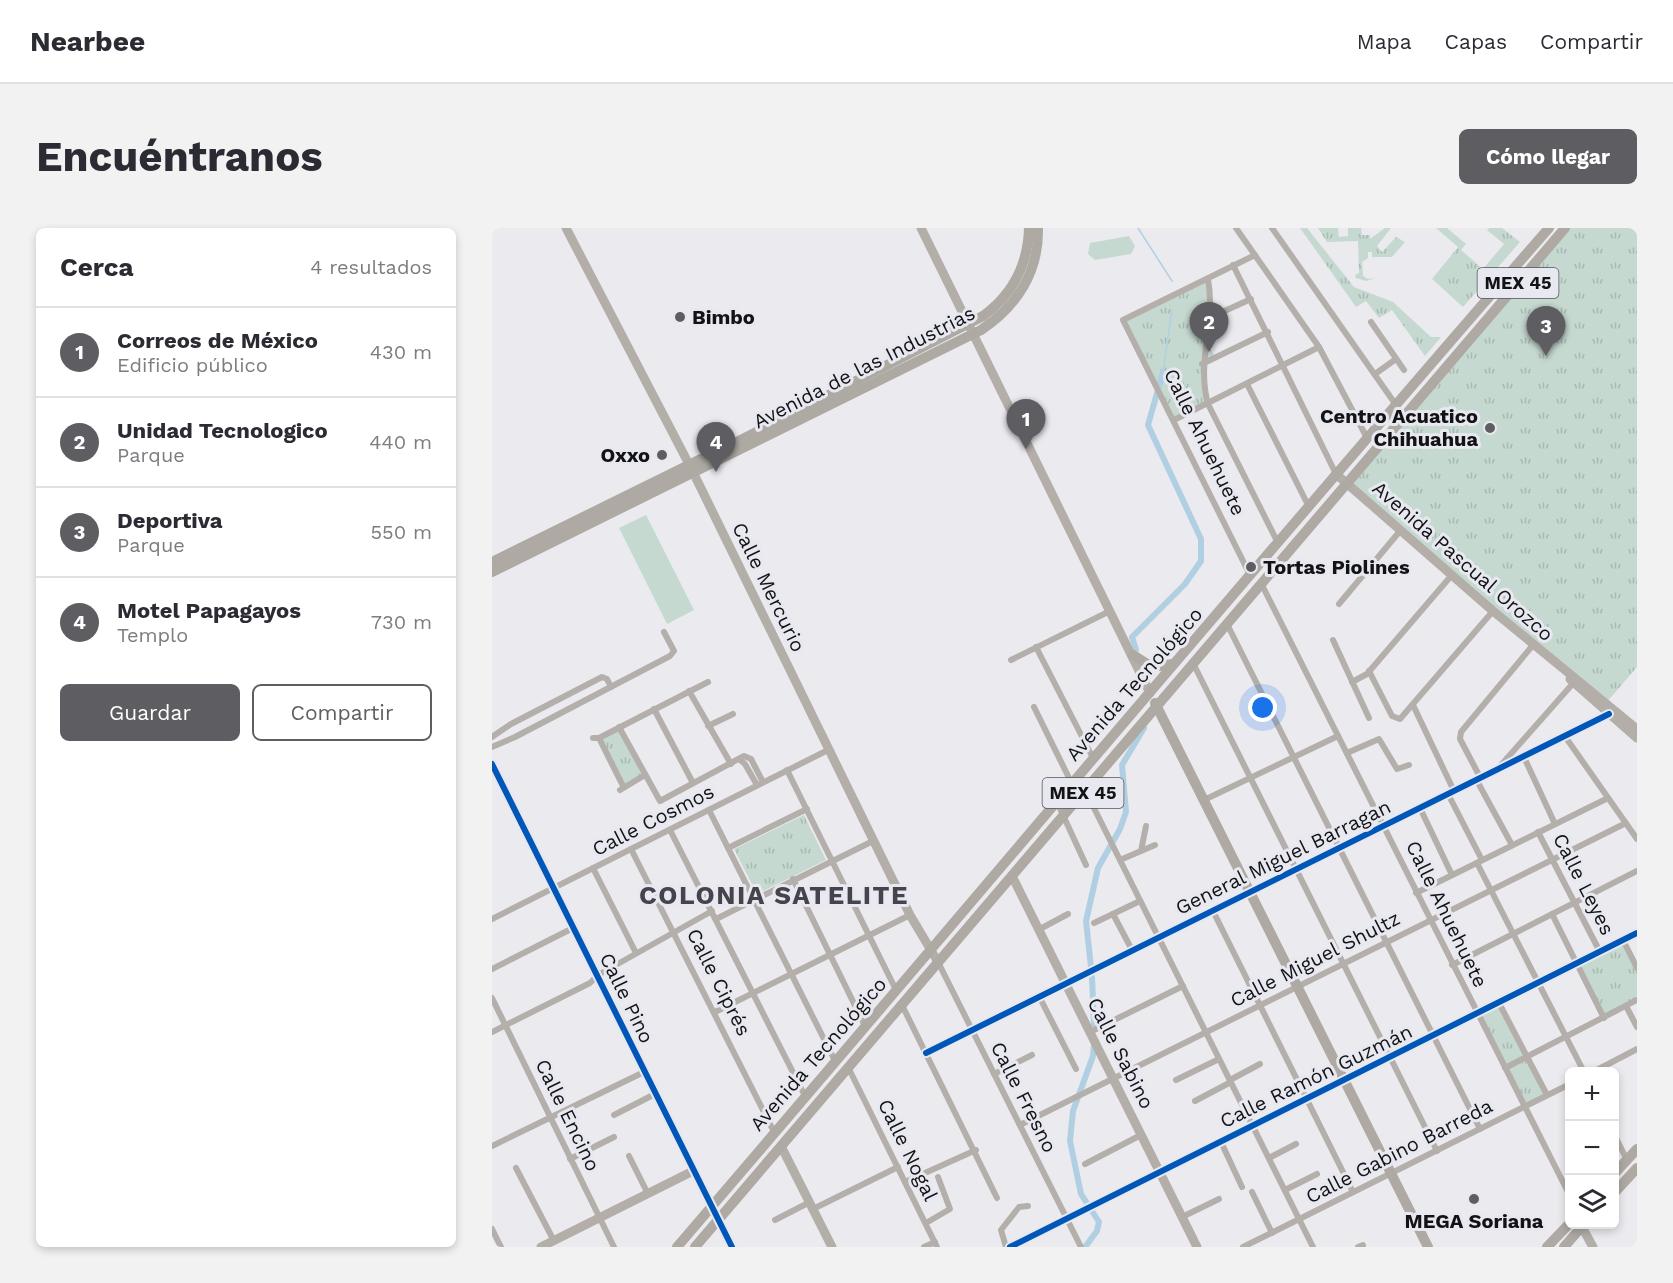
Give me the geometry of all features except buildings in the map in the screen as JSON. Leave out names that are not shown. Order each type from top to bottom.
[{"type":"main road","name":"Calle Mercurio","points":[[566,228],[691,468],[910,915],[938,962]]},
{"type":"main road","points":[[921,228],[1133,655],[1150,693],[1159,724],[1296,987],[1388,1175],[1428,1247]]},
{"type":"main road","name":"Avenida de las Industrias","points":[[972,329],[1011,289],[1024,263],[1029,228]]},
{"type":"main road","name":"Avenida de las Industrias","points":[[492,572],[512,558],[1005,312],[1026,284],[1036,254],[1038,228]]},
{"type":"main road","name":"Avenida Tecnológico","points":[[677,1247],[1277,541],[1549,228]]},
{"type":"main road","name":"Avenida Tecnológico","points":[[695,1247],[1155,709],[1260,582],[1565,228]]},
{"type":"main road","name":"Avenida Pascual Orozco","points":[[1336,474],[1451,576],[1575,681],[1637,738]]},
{"type":"main road","name":"Avenida de las Industrias","points":[[492,562],[512,558]]},
{"type":"main road","points":[[1133,655],[1152,667],[1173,664]]},
{"type":"main road","name":"Avenida Pascual Orozco","points":[[1575,681],[1637,729]]},
{"type":"main road","points":[[1155,709],[1204,800],[1246,894]]},
{"type":"main road","points":[[1143,723],[1159,724]]},
{"type":"main road","name":"Calle Pino","points":[[492,764],[732,1247]]},
{"type":"main road","name":"Calle Sabino","points":[[1012,876],[1197,1247]]},
{"type":"main road","points":[[781,1146],[832,1247]]},
{"type":"main road","points":[[1619,1169],[1637,1149]]},
{"type":"main road","points":[[541,1247],[693,1171]]},
{"type":"main road","points":[[1619,1189],[1636,1174]]},
{"type":"main road","points":[[1388,1175],[1420,1247]]},
{"type":"main road","points":[[1547,1247],[1565,1227]]},
{"type":"main road","points":[[1563,1247],[1580,1229]]},
{"type":"main road","points":[[1584,1229],[1593,1247]]},
{"type":"street","points":[[1236,228],[1319,347],[1367,438]]},
{"type":"street","points":[[1272,228],[1396,405]]},
{"type":"street","points":[[1255,255],[1208,279],[1212,299],[1202,364],[1209,404],[1277,541]]},
{"type":"street","points":[[1233,266],[1268,332],[1336,474]]},
{"type":"street","name":"Calle Ahuehuete","points":[[1208,279],[1124,318],[1125,325],[1250,575]]},
{"type":"street","points":[[1209,318],[1251,299]]},
{"type":"street","points":[[1371,322],[1404,370]]},
{"type":"street","points":[[1202,364],[1268,332]]},
{"type":"street","points":[[1174,420],[1319,347]]},
{"type":"street","points":[[1375,374],[1396,359]]},
{"type":"street","points":[[1247,384],[1308,505]]},
{"type":"street","points":[[1339,604],[1400,531]]},
{"type":"street","points":[[1352,682],[1369,671],[1451,576]]},
{"type":"street","name":"Calle Ahuehuete","points":[[1260,582],[1565,1188]]},
{"type":"street","points":[[1369,671],[1392,716],[1396,719],[1413,705],[1493,611]]},
{"type":"street","points":[[1011,660],[1110,612]]},
{"type":"street","points":[[1227,624],[1480,1129]]},
{"type":"street","points":[[492,747],[562,713],[673,653],[664,632]]},
{"type":"street","points":[[1333,640],[1369,717]]},
{"type":"street","points":[[1512,845],[1478,778],[1461,739],[1461,732],[1533,645]]},
{"type":"street","points":[[1036,647],[1093,758]]},
{"type":"street","points":[[1193,663],[1437,1151]]},
{"type":"street","points":[[492,737],[602,677],[607,679],[611,687]]},
{"type":"street","points":[[1499,767],[1575,681]]},
{"type":"street","points":[[645,775],[621,788],[596,738],[708,682]]},
{"type":"street","points":[[689,691],[731,764]]},
{"type":"street","points":[[556,702],[562,713]]},
{"type":"street","points":[[1413,705],[1491,890],[1582,1067]]},
{"type":"street","points":[[1034,707],[1072,784]]},
{"type":"street","points":[[654,709],[693,783]]},
{"type":"street","points":[[708,726],[733,714]]},
{"type":"street","name":"General Miguel Barragan","points":[[926,1053],[1609,714]]},
{"type":"street","points":[[619,727],[659,800],[664,800],[739,759],[749,757],[760,784]]},
{"type":"street","points":[[502,731],[507,740]]},
{"type":"street","points":[[1564,735],[1637,839]]},
{"type":"street","points":[[1204,800],[1338,736]]},
{"type":"street","points":[[1347,753],[1379,739],[1397,769],[1409,765]]},
{"type":"street","name":"Calle Cosmos","points":[[492,919],[828,750]]},
{"type":"street","name":"Calle Leyes","points":[[1523,755],[1555,824]]},
{"type":"street","points":[[788,770],[896,990]]},
{"type":"street","points":[[1085,790],[1312,1246]]},
{"type":"street","points":[[1416,893],[1608,798]]},
{"type":"street","points":[[1057,802],[1086,865]]},
{"type":"street","points":[[1420,808],[1452,874]]},
{"type":"street","points":[[709,810],[835,1061]]},
{"type":"street","points":[[728,848],[807,810]]},
{"type":"street","name":"Calle Miguel Shultz","points":[[1020,1125],[1626,823]]},
{"type":"street","points":[[1141,851],[1146,826]]},
{"type":"street","points":[[670,830],[805,1096]]},
{"type":"street","name":"Calle Leyes","points":[[1538,832],[1599,952]]},
{"type":"street","points":[[716,919],[873,841]]},
{"type":"street","points":[[1120,860],[1155,845]]},
{"type":"street","name":"Calle Ciprés","points":[[632,849],[774,1132]]},
{"type":"street","points":[[593,868],[636,953]]},
{"type":"street","points":[[1452,965],[1637,872]]},
{"type":"street","points":[[793,879],[865,1026]]},
{"type":"street","points":[[1094,923],[1140,901]]},
{"type":"street","points":[[1212,910],[1353,1192]]},
{"type":"street","points":[[492,1032],[590,983],[598,975],[712,911]]},
{"type":"street","points":[[1038,930],[1068,914]]},
{"type":"street","points":[[1113,914],[1132,950]]},
{"type":"street","points":[[1552,914],[1604,1018]]},
{"type":"street","points":[[715,1012],[910,915]]},
{"type":"street","points":[[492,969],[573,927]]},
{"type":"street","name":"Calle Ramón Guzmán","points":[[1008,1247],[1637,933]]},
{"type":"street","points":[[1623,940],[1637,968]]},
{"type":"street","name":"Calle Fresno","points":[[938,962],[1081,1247]]},
{"type":"street","points":[[1090,1032],[1183,986]]},
{"type":"street","points":[[1039,996],[1076,1070]]},
{"type":"street","name":"Calle Encino","points":[[492,998],[614,1247]]},
{"type":"street","points":[[1505,1068],[1637,1000]]},
{"type":"street","points":[[1499,1003],[1547,1095]]},
{"type":"street","points":[[902,1005],[976,1150],[997,1198]]},
{"type":"street","points":[[1626,1006],[1637,1027]]},
{"type":"street","points":[[1601,1067],[1637,1049]]},
{"type":"street","points":[[994,1074],[1032,1055]]},
{"type":"street","points":[[1176,1080],[1219,1059]]},
{"type":"street","points":[[1195,1101],[1260,1064]]},
{"type":"street","name":"Calle Nogal","points":[[848,1067],[936,1244]]},
{"type":"street","points":[[492,1146],[644,1072]]},
{"type":"street","name":"Calle Gabino Barreda","points":[[1243,1247],[1565,1086]]},
{"type":"street","points":[[614,1115],[655,1094]]},
{"type":"street","points":[[1085,1164],[1141,1135]]},
{"type":"street","points":[[570,1159],[614,1137]]},
{"type":"street","points":[[1221,1142],[1242,1187]]},
{"type":"street","points":[[1619,1143],[1628,1160]]},
{"type":"street","points":[[1269,1158],[1296,1144]]},
{"type":"street","points":[[905,1182],[976,1150]]},
{"type":"street","points":[[629,1155],[647,1192]]},
{"type":"street","points":[[775,1220],[898,1167]]},
{"type":"street","points":[[516,1168],[554,1241]]},
{"type":"street","points":[[1285,1190],[1317,1174]]},
{"type":"street","points":[[926,1223],[950,1209],[938,1178]]},
{"type":"street","points":[[1252,1192],[1272,1233]]},
{"type":"street","points":[[1182,1217],[1219,1200]]},
{"type":"street","points":[[1008,1247],[1001,1230],[1019,1207],[1028,1206]]},
{"type":"street","points":[[492,1229],[501,1247]]},
{"type":"street","points":[[924,1247],[936,1244]]},
{"type":"green space","points":[[1300,228],[1307,228],[1354,287],[1393,302],[1431,337],[1441,337],[1425,356],[1392,310],[1379,318],[1366,301],[1356,307]]},
{"type":"green space","points":[[1318,228],[1338,228],[1339,237],[1348,236],[1348,228],[1361,228],[1362,235],[1370,235],[1370,239],[1385,228],[1391,228],[1377,246],[1382,252],[1396,237],[1405,242],[1392,257],[1372,257],[1372,252],[1368,252],[1368,258],[1362,262],[1363,276],[1368,279],[1376,278],[1366,281],[1356,278],[1355,275],[1359,273],[1358,241],[1327,242]]},
{"type":"green space","points":[[1436,228],[1447,228],[1466,244],[1461,250],[1483,269],[1504,244],[1487,230],[1489,228],[1502,228],[1520,242],[1463,307],[1432,279],[1458,247]]},
{"type":"green space","points":[[1565,228],[1637,228],[1637,667],[1606,703],[1346,483]]},
{"type":"green space","points":[[1129,236],[1135,246],[1131,254],[1095,260],[1088,254],[1090,243]]},
{"type":"green space","points":[[1210,278],[1213,302],[1206,345],[1208,344],[1215,357],[1205,363],[1208,404],[1175,418],[1123,319]]},
{"type":"green space","points":[[646,515],[694,610],[667,624],[619,528]]},
{"type":"green space","points":[[619,727],[645,775],[623,786],[599,738]]},
{"type":"green space","points":[[804,815],[826,860],[757,894],[734,849]]},
{"type":"green space","points":[[1623,940],[1637,968],[1637,1000],[1604,1018],[1576,963]]},
{"type":"green space","points":[[1499,1003],[1547,1095],[1525,1107],[1476,1014]]},
{"type":"waterway","points":[[1138,228],[1172,281]]},
{"type":"waterway","points":[[1163,372],[1172,310]]},
{"type":"waterway","points":[[1136,650],[1132,637],[1185,584],[1201,561],[1201,539],[1148,425],[1163,372]]},
{"type":"waterway","points":[[1091,967],[1086,921],[1098,868],[1120,829],[1126,812],[1122,765],[1144,728]]},
{"type":"waterway","points":[[1092,977],[1094,1025]]},
{"type":"waterway","points":[[1085,1247],[1097,1231],[1099,1222],[1081,1194],[1070,1141],[1073,1111],[1093,1056],[1094,1045]]},
{"type":"cycle path","points":[[926,1053],[1609,714]]},
{"type":"cycle path","points":[[492,764],[732,1247]]},
{"type":"cycle path","points":[[1010,1247],[1637,933]]},
{"type":"place","name":"Bimbo","points":[[680,317]]},
{"type":"place","name":"Unidad Tecnologico","points":[[1209,352]]},
{"type":"place","name":"Deportiva","points":[[1546,356]]},
{"type":"place","name":"Centro Acuatico Chihuahua","points":[[1490,428]]},
{"type":"place","name":"Correos de México","points":[[1026,449]]},
{"type":"place","name":"Oxxo","points":[[662,455]]},
{"type":"place","name":"Motel Papagayos","points":[[716,472]]},
{"type":"place","name":"Tortas Piolines","points":[[1251,567]]},
{"type":"place","name":"MEGA Soriana","points":[[1474,1199]]},
{"type":"district","name":"COLONIA SATELITE","points":[[774,895]]}]
